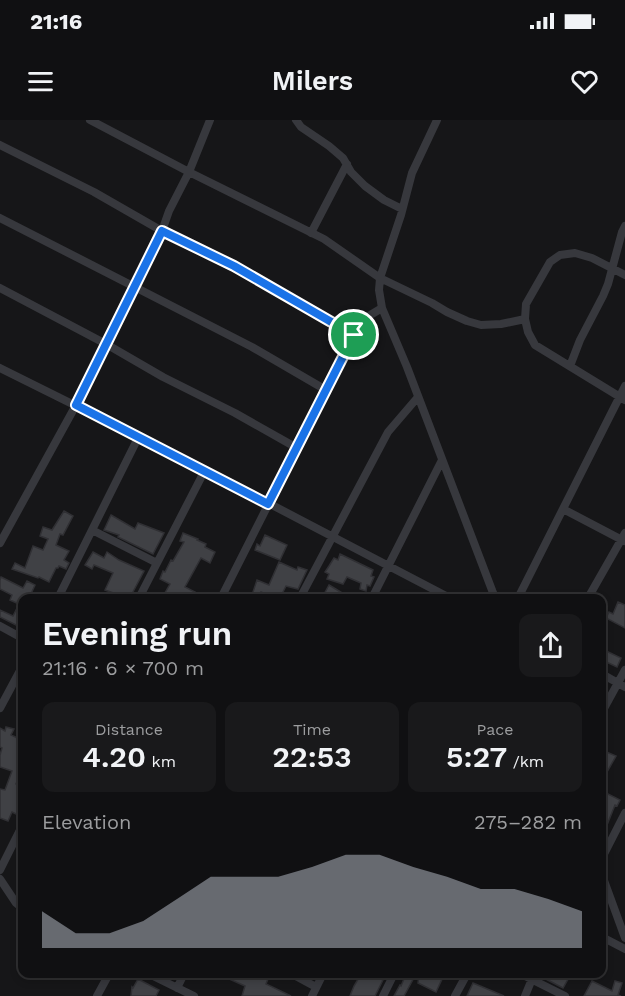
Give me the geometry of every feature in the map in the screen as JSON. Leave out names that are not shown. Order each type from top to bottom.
[{"type":"street","points":[[90,120],[324,239],[380,278],[447,312],[481,325],[525,319]]},
{"type":"street","points":[[0,543],[76,405],[135,288],[189,172],[210,120]]},
{"type":"street","points":[[296,120],[301,127],[343,158],[351,172],[365,186],[384,200],[402,209]]},
{"type":"street","points":[[437,120],[412,173],[380,278],[379,290],[382,308],[407,367],[493,594]]},
{"type":"street","points":[[0,145],[94,192],[162,231],[234,266],[354,335]]},
{"type":"street","points":[[311,233],[347,164]]},
{"type":"street","points":[[0,218],[182,310],[326,390]]},
{"type":"street","points":[[570,366],[580,340],[608,284],[625,226]]},
{"type":"street","points":[[622,398],[535,345],[528,332],[525,319],[526,304],[550,262],[560,255],[575,253],[592,258],[625,275]]},
{"type":"street","points":[[0,288],[297,448]]},
{"type":"street","points":[[223,594],[354,335],[367,317],[382,308]]},
{"type":"street","points":[[0,368],[389,566],[438,594]]},
{"type":"street","points":[[520,594],[622,398],[625,386]]},
{"type":"street","points":[[302,594],[388,432],[418,397]]},
{"type":"street","points":[[60,594],[138,438]]},
{"type":"street","points":[[374,594],[442,460]]},
{"type":"street","points":[[141,594],[205,471]]},
{"type":"street","points":[[563,508],[624,538],[590,594]]},
{"type":"street","points":[[92,530],[157,563]]},
{"type":"street","points":[[0,626],[18,636]]},
{"type":"street","points":[[606,706],[621,685],[625,670]]},
{"type":"street","points":[[0,708],[18,674]]},
{"type":"street","points":[[606,676],[621,685]]},
{"type":"street","points":[[606,850],[625,813]]},
{"type":"street","points":[[0,870],[18,834]]},
{"type":"street","points":[[0,879],[18,905]]},
{"type":"street","points":[[606,886],[625,936]]},
{"type":"street","points":[[606,939],[625,949]]},
{"type":"street","points":[[97,996],[107,978]]},
{"type":"street","points":[[157,978],[194,996]]},
{"type":"street","points":[[177,988],[182,978]]},
{"type":"street","points":[[299,978],[316,987]]},
{"type":"street","points":[[312,996],[321,978]]},
{"type":"street","points":[[383,996],[392,978]]},
{"type":"street","points":[[455,996],[465,978]]},
{"type":"street","points":[[525,996],[532,979],[565,996]]},
{"type":"building","points":[[64,511],[73,516],[63,535],[60,534],[56,545],[69,551],[64,560],[69,563],[66,569],[59,566],[56,568],[49,582],[12,569],[15,563],[25,568],[33,546],[43,550],[48,539],[40,536],[43,527],[52,530]]},
{"type":"building","points":[[111,515],[135,529],[138,523],[164,533],[153,554],[118,537],[119,535],[104,530]]},
{"type":"building","points":[[183,533],[198,539],[206,544],[205,547],[215,552],[210,563],[201,558],[185,587],[195,592],[194,594],[164,594],[170,584],[160,579],[163,571],[165,572],[171,560],[173,561],[184,542],[180,541]]},
{"type":"building","points":[[265,535],[287,545],[280,560],[255,550],[257,544],[260,546]]},
{"type":"building","points":[[93,552],[104,558],[107,552],[144,571],[132,594],[116,594],[105,590],[113,573],[94,565],[92,569],[85,565]]},
{"type":"building","points":[[340,554],[373,570],[371,576],[374,577],[370,586],[367,585],[366,591],[360,589],[361,583],[347,577],[343,584],[327,579],[329,574],[325,572],[334,558],[338,560]]},
{"type":"building","points":[[279,562],[297,570],[298,567],[307,570],[298,589],[286,586],[282,594],[261,592],[252,594],[257,580],[269,585]]},
{"type":"building","points":[[1,577],[23,588],[27,581],[35,585],[31,594],[18,594],[18,604],[10,600],[12,595],[0,589]]},
{"type":"building","points":[[329,585],[344,594],[324,594]]},
{"type":"building","points":[[618,602],[625,605],[625,628],[606,618],[609,612],[613,614]]},
{"type":"building","points":[[18,606],[18,626],[0,617],[0,610],[13,616]]},
{"type":"building","points":[[606,651],[621,658],[617,667],[606,662]]},
{"type":"building","points":[[6,727],[14,729],[11,735],[18,738],[16,784],[18,785],[18,810],[16,814],[12,812],[8,821],[0,818],[0,789],[5,790],[12,771],[0,767],[2,748],[0,747],[0,728],[5,731]]},
{"type":"building","points":[[606,752],[616,756],[606,774]]},
{"type":"building","points":[[606,793],[620,800],[617,806],[615,805],[607,825]]},
{"type":"building","points":[[268,978],[266,984],[291,996],[242,996],[245,986],[229,979]]},
{"type":"building","points":[[359,978],[383,980],[375,996],[350,996]]},
{"type":"building","points":[[404,978],[414,978],[404,996],[394,996]]},
{"type":"building","points":[[419,978],[443,978],[436,992],[418,983]]},
{"type":"building","points":[[544,978],[569,978],[563,988]]},
{"type":"building","points":[[138,979],[159,990],[156,996],[131,996],[132,987]]},
{"type":"building","points":[[592,981],[612,991],[615,981],[622,983],[618,995],[621,996],[584,996]]},
{"type":"building","points":[[473,983],[504,996],[467,996]]},
{"type":"route","points":[[162,231],[234,266],[354,335],[268,504],[76,405],[162,231]]}]
